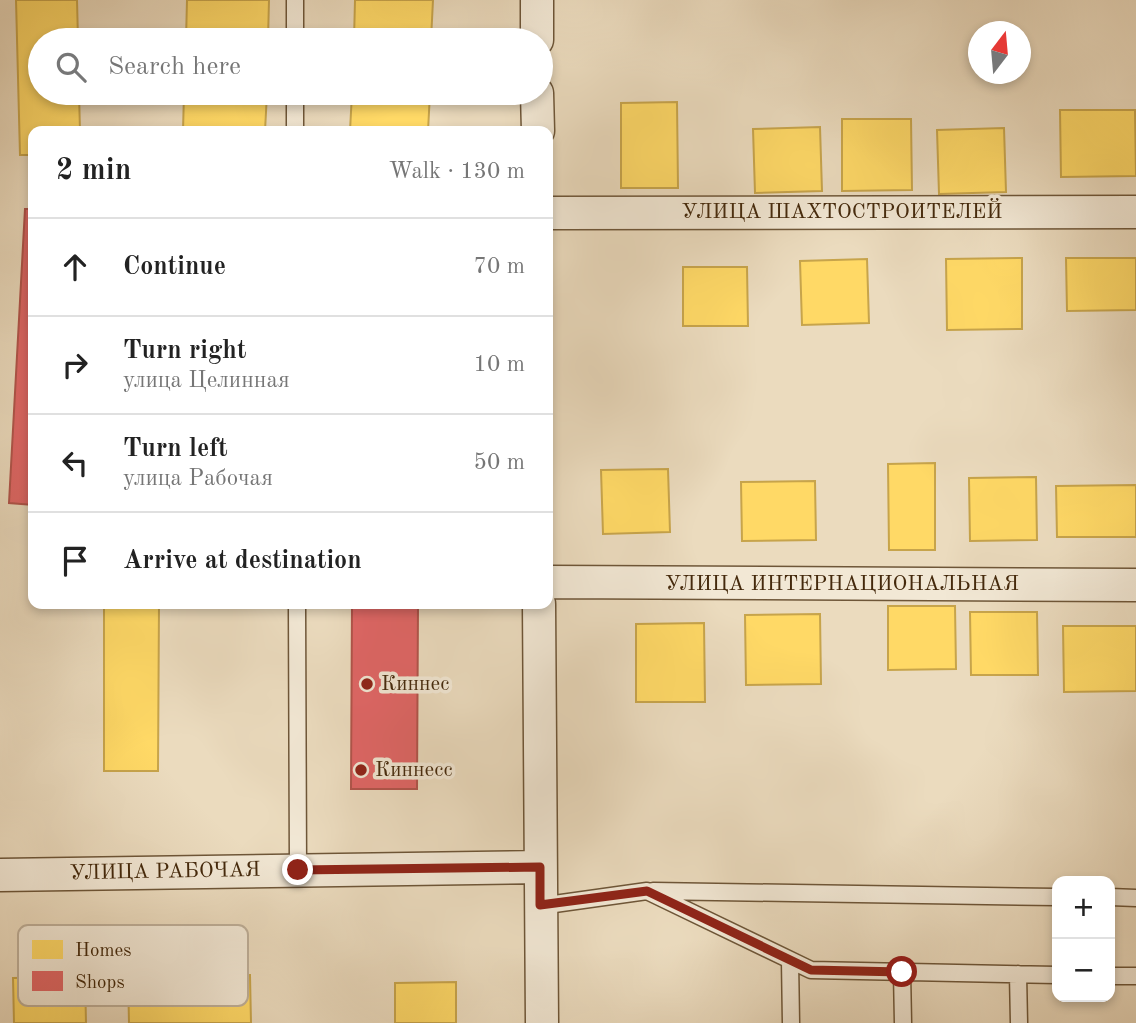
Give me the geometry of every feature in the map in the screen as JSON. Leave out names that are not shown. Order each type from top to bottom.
[{"type":"street","points":[[537,0],[537,28]]},
{"type":"street","points":[[537,105],[538,126]]},
{"type":"street","name":"УЛИЦА ШАХТОСТРОИТЕЛЕЙ","points":[[553,213],[1136,212]]},
{"type":"street","name":"УЛИЦА ИНТЕРНАЦИОНАЛЬНАЯ","points":[[553,582],[1136,585]]},
{"type":"street","points":[[539,609],[542,1023]]},
{"type":"street","name":"УЛИЦА РАБОЧАЯ","points":[[0,875],[540,867]]},
{"type":"lane","points":[[295,0],[295,28]]},
{"type":"lane","points":[[295,105],[295,126]]},
{"type":"lane","points":[[297,609],[298,870]]},
{"type":"lane","points":[[540,905],[647,891],[1052,897]]},
{"type":"lane","points":[[647,891],[811,970],[1052,975]]},
{"type":"lane","points":[[1115,897],[1136,898]]},
{"type":"lane","points":[[790,960],[791,1023]]},
{"type":"lane","points":[[902,972],[903,1023]]},
{"type":"lane","points":[[1018,974],[1019,1023]]},
{"type":"lane","points":[[1115,976],[1136,976]]},
{"type":"building: Homes","points":[[16,0],[77,0],[78,28],[28,28],[28,105],[79,105],[80,126],[28,126],[28,155],[20,155]]},
{"type":"building: Homes","points":[[187,0],[269,0],[268,28],[186,28]]},
{"type":"building: Homes","points":[[355,0],[433,0],[432,28],[354,28]]},
{"type":"building: Homes","points":[[677,102],[678,188],[621,188],[621,103]]},
{"type":"building: Homes","points":[[184,105],[266,105],[265,126],[183,126]]},
{"type":"building: Homes","points":[[351,105],[429,105],[428,126],[350,126]]},
{"type":"building: Homes","points":[[1060,110],[1135,110],[1136,176],[1061,177]]},
{"type":"building: Homes","points":[[842,119],[911,119],[912,190],[842,191]]},
{"type":"building: Homes","points":[[820,127],[822,191],[755,193],[753,129]]},
{"type":"building: Homes","points":[[1004,128],[1006,192],[939,194],[937,130]]},
{"type":"building: Homes","points":[[1022,258],[1022,329],[947,330],[946,259]]},
{"type":"building: Homes","points":[[1066,258],[1136,258],[1136,310],[1067,311]]},
{"type":"building: Homes","points":[[867,259],[869,323],[802,325],[800,261]]},
{"type":"building: Homes","points":[[683,267],[747,267],[748,326],[683,326]]},
{"type":"building: Homes","points":[[935,463],[935,550],[889,550],[888,464]]},
{"type":"building: Homes","points":[[668,469],[670,532],[603,534],[601,470]]},
{"type":"building: Homes","points":[[1036,477],[1037,540],[970,541],[969,478]]},
{"type":"building: Homes","points":[[815,481],[816,540],[742,541],[741,482]]},
{"type":"building: Homes","points":[[1136,485],[1136,537],[1057,537],[1056,486]]},
{"type":"building: Homes","points":[[888,606],[955,606],[956,669],[888,670]]},
{"type":"building: Homes","points":[[104,609],[159,609],[158,771],[104,771]]},
{"type":"building: Homes","points":[[970,612],[1037,612],[1038,675],[971,675]]},
{"type":"building: Homes","points":[[820,614],[821,684],[746,685],[745,615]]},
{"type":"building: Homes","points":[[704,623],[705,702],[636,702],[636,624]]},
{"type":"building: Homes","points":[[1063,626],[1136,626],[1136,691],[1064,692]]},
{"type":"building: Homes","points":[[248,975],[251,1023],[129,1023],[129,1006],[248,1006]]},
{"type":"building: Homes","points":[[13,978],[18,978],[18,1006],[86,1006],[86,1023],[14,1023]]},
{"type":"building: Homes","points":[[456,982],[456,1023],[395,1023],[395,983]]},
{"type":"building: Shops","points":[[25,209],[28,209],[28,505],[9,503]]},
{"type":"building: Shops","points":[[352,609],[418,609],[417,789],[351,789]]},
{"type":"place","name":"Киннес","points":[[367,684]]},
{"type":"place","name":"Киннесс","points":[[361,770]]},
{"type":"route","points":[[298,870],[540,867],[540,905],[647,891],[811,970],[902,972]]}]
